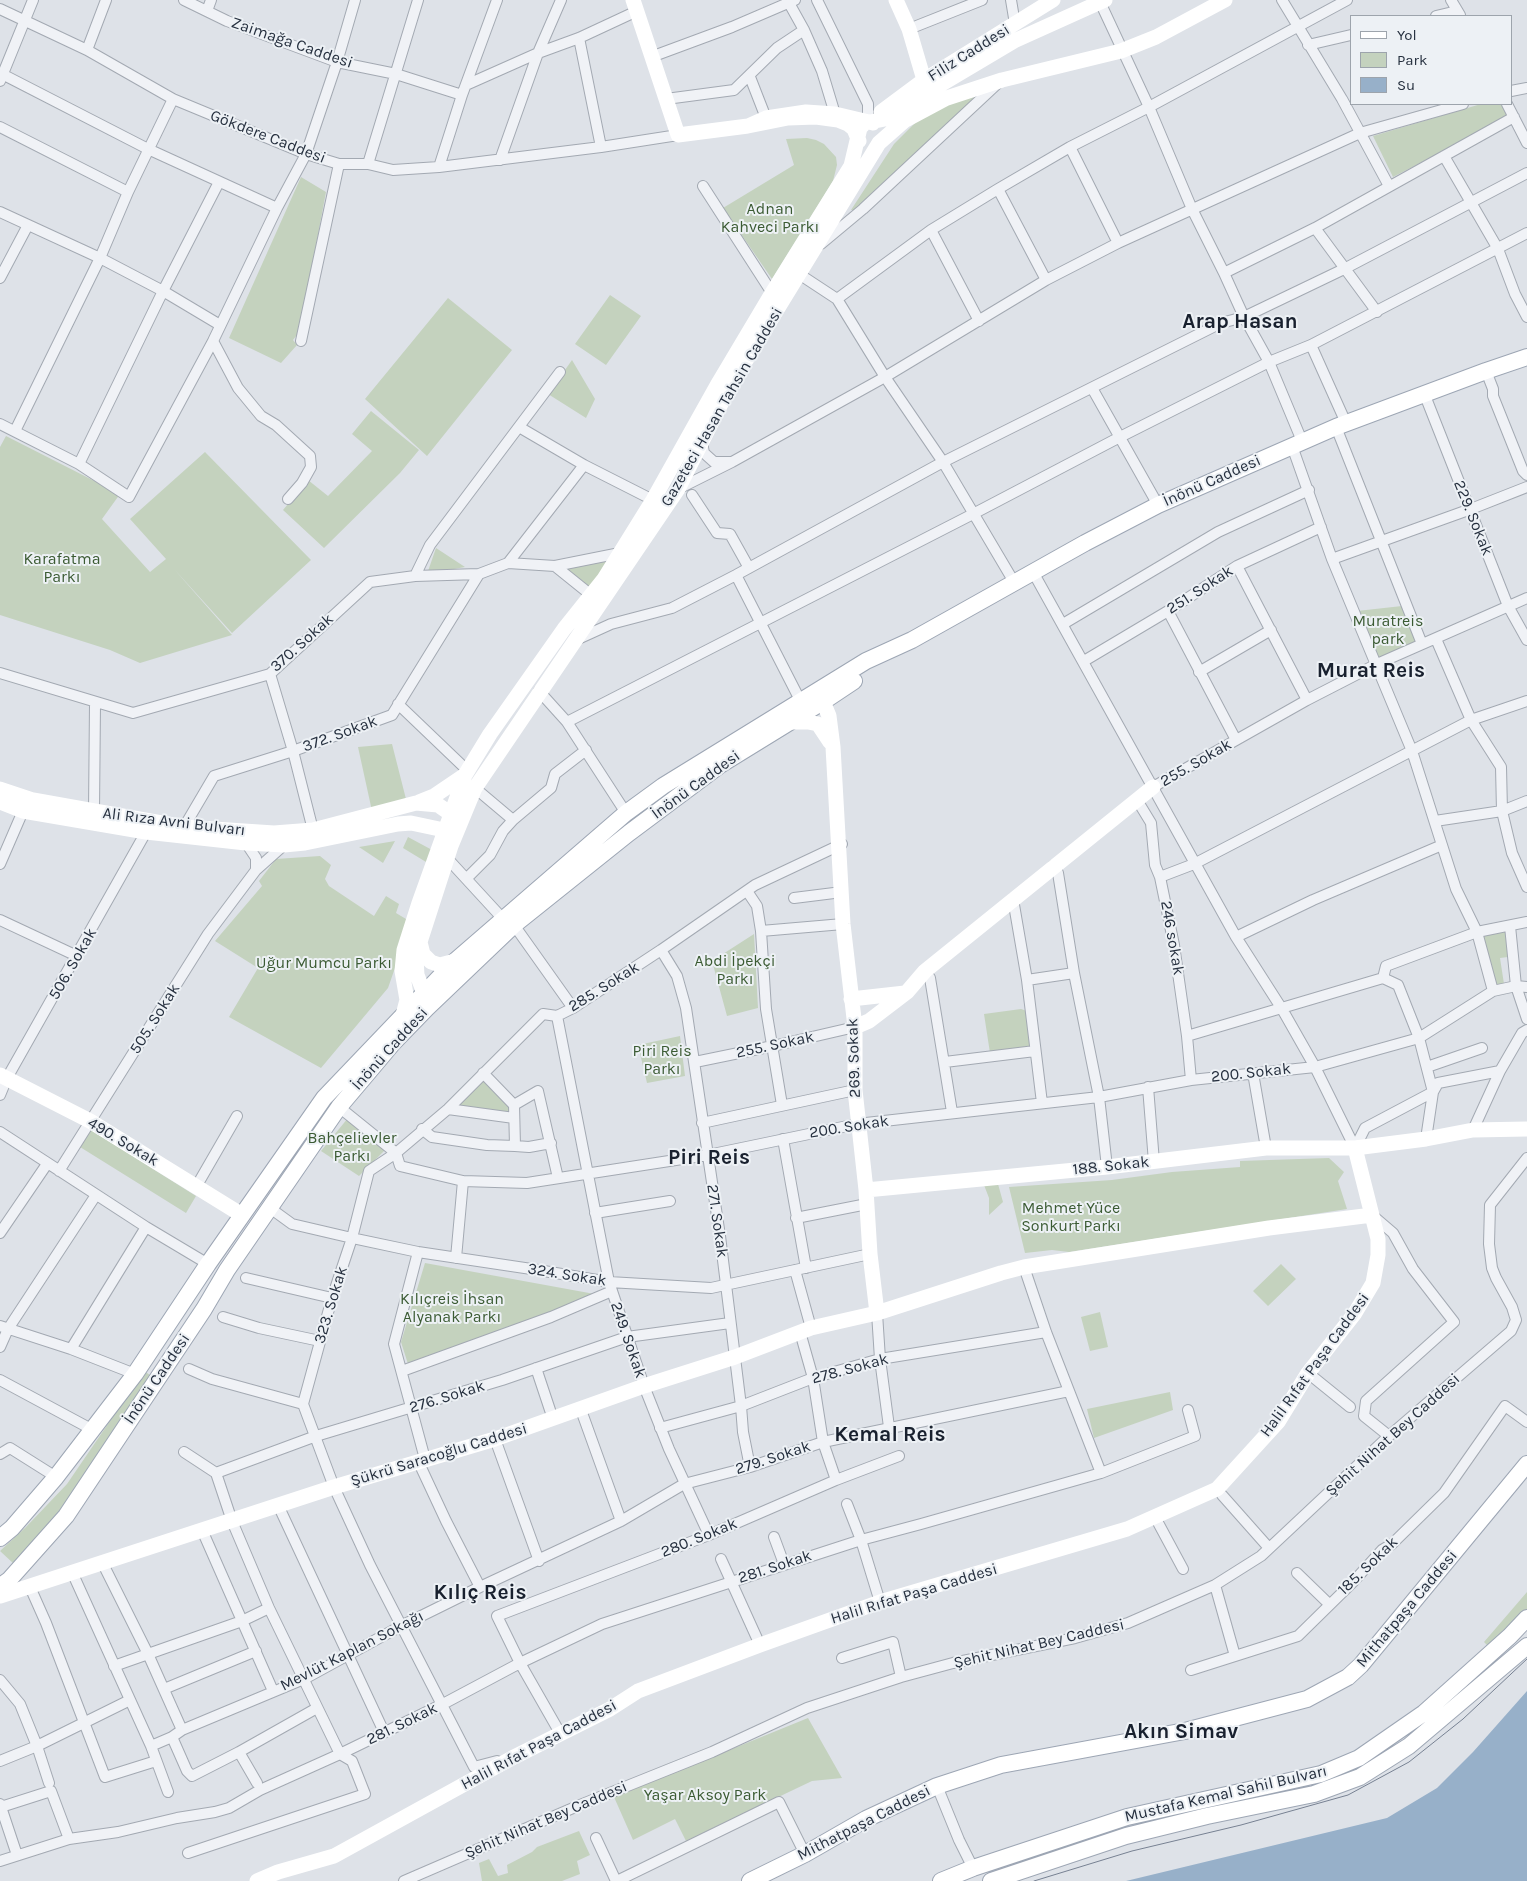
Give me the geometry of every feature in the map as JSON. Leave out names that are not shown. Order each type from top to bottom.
[{"type":"main road","name":"İnönü Caddesi","points":[[0,1586],[8,1580],[66,1516],[204,1309],[227,1270],[339,1107],[393,1043],[422,1000],[455,962],[720,765],[789,722],[821,696],[912,640],[1014,582],[1158,505],[1297,443],[1424,393],[1527,357]]},
{"type":"main road","name":"İnönü Caddesi","points":[[0,1538],[12,1528],[56,1477],[135,1374],[242,1214],[324,1098],[402,1015],[422,1000],[509,923],[626,813],[663,786],[801,702],[821,696]]},
{"type":"main road","name":"Mithatpaşa Caddesi","points":[[750,1881],[805,1854],[866,1819],[937,1786],[1001,1765],[1185,1731],[1307,1699],[1348,1677],[1365,1660],[1527,1464]]},
{"type":"main road","name":"Mustafa Kemal Sahil Bulvarı","points":[[941,1881],[973,1868],[1127,1817],[1321,1774],[1359,1758],[1424,1713],[1510,1636],[1527,1618]]},
{"type":"main road","name":"Mustafa Kemal Sahil Bulvarı","points":[[991,1881],[1126,1836],[1208,1816],[1299,1798],[1360,1777],[1410,1746],[1527,1646]]},
{"type":"street","points":[[33,0],[1,76],[148,149],[277,208]]},
{"type":"street","points":[[86,50],[106,0]]},
{"type":"street","name":"Zaimağa Caddesi","points":[[184,0],[227,21],[337,62],[464,90]]},
{"type":"street","points":[[207,11],[211,0]]},
{"type":"street","points":[[0,424],[79,464],[128,497],[213,341],[277,208],[306,154],[337,62],[354,0]]},
{"type":"street","points":[[368,164],[418,0]]},
{"type":"street","points":[[439,167],[464,90],[497,0]]},
{"type":"street","points":[[500,160],[538,53],[561,0]]},
{"type":"street","points":[[817,0],[868,104],[868,122]]},
{"type":"street","points":[[857,135],[862,125],[924,80],[909,29],[896,0]]},
{"type":"street","points":[[909,29],[982,0]]},
{"type":"street","points":[[1011,0],[1015,24]]},
{"type":"street","name":"Filiz Caddesi","points":[[904,122],[924,80],[1053,0]]},
{"type":"street","name":"Gazeteci Hasan Tahsin Caddesi","points":[[422,1000],[416,975],[416,959],[446,834],[539,691],[577,639],[678,489],[729,388],[878,143],[904,122],[947,98],[1002,80],[1121,51],[1156,37],[1225,0]]},
{"type":"street","points":[[1282,0],[1308,45],[1346,98],[1360,134],[1389,186]]},
{"type":"street","points":[[837,299],[931,230],[998,189],[1070,148],[1150,107],[1347,0]]},
{"type":"street","points":[[1451,0],[1459,14]]},
{"type":"street","points":[[651,57],[732,27],[792,1],[822,71],[836,117],[850,141],[853,157]]},
{"type":"street","points":[[868,122],[885,119],[904,108],[913,100],[1014,41],[1102,1],[1121,51],[1150,107],[1192,209],[1244,317],[1269,362],[1297,443],[1309,490],[1332,560],[1412,751],[1456,889],[1477,932],[1493,990],[1516,986],[1527,987]]},
{"type":"street","points":[[464,90],[538,53],[579,38],[635,6],[678,135]]},
{"type":"street","name":"Gökdere Caddesi","points":[[0,9],[86,50],[172,99],[306,154],[340,164],[368,164],[393,170],[439,167],[601,147],[748,126],[788,118],[836,117]]},
{"type":"street","points":[[666,99],[734,90],[777,48],[804,30]]},
{"type":"street","points":[[1308,45],[1350,35]]},
{"type":"street","points":[[579,38],[601,147]]},
{"type":"street","points":[[750,76],[766,118]]},
{"type":"street","points":[[814,250],[864,209],[1002,80]]},
{"type":"street","points":[[1512,92],[1527,88]]},
{"type":"street","points":[[15,431],[100,258],[128,192],[172,99]]},
{"type":"street","points":[[678,489],[732,462],[885,377],[1046,280],[1118,243],[1360,134],[1460,105]]},
{"type":"street","points":[[1508,105],[1527,143]]},
{"type":"street","name":"Gökdere Caddesi","points":[[748,126],[766,118],[806,112],[868,122]]},
{"type":"street","points":[[836,117],[848,124],[857,135],[859,142],[865,146],[872,147],[878,143],[882,136],[880,128],[868,122]]},
{"type":"street","points":[[1224,273],[1315,228],[1514,117]]},
{"type":"street","points":[[0,127],[128,192]]},
{"type":"street","name":"Gazeteci Hasan Tahsin Caddesi","points":[[402,1015],[407,1000],[406,985],[402,971],[404,950],[466,773],[501,718],[564,629],[604,580],[654,500],[719,382],[846,175],[853,157],[857,135]]},
{"type":"street","points":[[1070,148],[1118,243]]},
{"type":"street","points":[[1444,156],[1498,248],[1515,294],[1527,317]]},
{"type":"street","points":[[301,341],[340,164]]},
{"type":"street","points":[[577,639],[610,624],[672,608],[943,462],[1221,323],[1244,317],[1344,268],[1527,173]]},
{"type":"street","points":[[79,464],[163,291],[219,182]]},
{"type":"street","points":[[702,186],[772,293]]},
{"type":"street","points":[[998,189],[1046,280]]},
{"type":"street","points":[[0,212],[100,258],[163,291],[220,325]]},
{"type":"street","points":[[0,278],[28,225]]},
{"type":"street","points":[[1315,228],[1377,312]]},
{"type":"street","points":[[931,230],[979,321]]},
{"type":"street","points":[[568,722],[1120,437],[1269,362],[1311,345],[1377,312],[1527,233]]},
{"type":"street","points":[[799,274],[837,299],[885,377],[943,462],[1014,582]]},
{"type":"street","points":[[213,341],[238,388],[261,416],[276,425],[310,456],[311,467],[317,477]]},
{"type":"street","points":[[1311,345],[1341,425],[1380,542],[1422,644]]},
{"type":"street","points":[[1486,371],[1498,394],[1527,466]]},
{"type":"street","points":[[415,576],[430,545],[560,372]]},
{"type":"street","points":[[1092,388],[1158,505]]},
{"type":"street","points":[[1494,389],[1493,396],[1523,471],[1527,475]]},
{"type":"street","name":"229. Sokak","points":[[1424,393],[1508,606],[1527,640]]},
{"type":"street","points":[[519,427],[584,465],[654,500]]},
{"type":"street","points":[[702,442],[704,453],[714,462],[732,462]]},
{"type":"street","points":[[508,563],[584,465]]},
{"type":"street","points":[[288,499],[302,483],[311,467]]},
{"type":"street","points":[[1332,560],[1527,487]]},
{"type":"street","points":[[1063,624],[1218,532],[1309,490]]},
{"type":"street","points":[[692,495],[718,533],[730,534],[749,568]]},
{"type":"street","name":"251. Sokak","points":[[1084,661],[1237,566],[1321,527]]},
{"type":"street","name":"370. Sokak","points":[[0,673],[134,714],[270,674],[370,582],[415,576],[479,574],[508,563],[555,566],[620,553]]},
{"type":"street","points":[[555,566],[591,595]]},
{"type":"street","points":[[1237,566],[1307,700]]},
{"type":"street","points":[[1033,572],[1084,661],[1194,864],[1315,1067],[1355,1148]]},
{"type":"street","name":"372. Sokak","points":[[184,827],[214,776],[293,751],[392,716],[479,574]]},
{"type":"street","points":[[736,575],[801,702]]},
{"type":"street","name":"255. Sokak","points":[[695,1062],[854,1027],[868,1021],[907,992],[925,971],[1153,787],[1307,700],[1377,664],[1422,644],[1436,640],[1527,598]]},
{"type":"street","points":[[1168,610],[1236,740]]},
{"type":"street","points":[[1199,672],[1271,630]]},
{"type":"street","points":[[1436,640],[1471,720],[1501,767],[1502,811],[1512,854],[1527,888]]},
{"type":"street","points":[[270,674],[293,751],[313,830]]},
{"type":"street","points":[[539,691],[568,722],[626,813]]},
{"type":"street","name":"269. Sokak","points":[[821,696],[829,716],[833,747],[841,845],[844,924],[854,1027],[854,1090],[867,1197],[870,1254],[889,1428]]},
{"type":"street","points":[[1160,877],[1194,864],[1471,720],[1527,701]]},
{"type":"street","points":[[94,812],[95,702]]},
{"type":"street","points":[[398,704],[466,773],[434,796],[416,803]]},
{"type":"street","points":[[789,722],[818,724],[833,747]]},
{"type":"street","points":[[467,878],[490,855],[503,831],[551,788],[555,774],[586,750]]},
{"type":"street","points":[[475,788],[514,820]]},
{"type":"street","name":"Ali Rıza Avni Bulvarı","points":[[0,789],[33,800],[184,827],[274,833],[313,830],[416,803],[438,805],[446,834]]},
{"type":"street","name":"246 sokak","points":[[1136,800],[1151,823],[1156,865],[1174,944],[1191,1080]]},
{"type":"street","points":[[1435,821],[1502,811],[1527,801]]},
{"type":"street","name":"Ali Rıza Avni Bulvarı","points":[[0,802],[23,811],[146,832],[246,843],[284,845],[305,843],[411,823],[446,834]]},
{"type":"street","points":[[0,864],[23,811]]},
{"type":"street","name":"506. Sokak","points":[[0,1095],[4,1077],[77,956],[146,832]]},
{"type":"street","points":[[446,834],[467,878],[509,923],[573,1008]]},
{"type":"street","points":[[246,843],[256,858],[256,870]]},
{"type":"street","name":"505. Sokak","points":[[59,1171],[208,934],[256,870],[284,845]]},
{"type":"street","name":"285. Sokak","points":[[369,1171],[396,1152],[448,1109],[543,1014],[557,1016],[573,1008],[755,885],[841,845]]},
{"type":"street","points":[[1236,936],[1313,900],[1442,845]]},
{"type":"street","points":[[1054,866],[1058,873],[1074,973],[1099,1096],[1107,1167]]},
{"type":"street","points":[[747,891],[757,906],[761,931],[766,1009],[782,1105]]},
{"type":"street","points":[[794,898],[842,892]]},
{"type":"street","points":[[1013,899],[1027,980],[1042,1103]]},
{"type":"street","points":[[0,920],[77,956]]},
{"type":"street","points":[[1383,978],[1386,966],[1477,932],[1527,921]]},
{"type":"street","points":[[761,931],[844,924]]},
{"type":"street","points":[[1510,926],[1516,986],[1527,1018]]},
{"type":"street","points":[[420,942],[423,954],[431,962],[440,965],[455,962]]},
{"type":"street","name":"271. Sokak","points":[[661,950],[677,976],[686,1008],[726,1285],[743,1432],[750,1467]]},
{"type":"street","points":[[925,971],[930,978],[952,1112]]},
{"type":"street","points":[[1027,980],[1074,973]]},
{"type":"street","points":[[1187,1036],[1383,978],[1398,985],[1419,1038],[1433,1092]]},
{"type":"street","points":[[406,985],[422,1000]]},
{"type":"street","name":"200. Sokak","points":[[396,1152],[400,1166],[463,1181],[527,1182],[708,1155],[858,1124],[1099,1096],[1191,1080],[1253,1072],[1315,1067],[1419,1038],[1493,990]]},
{"type":"street","points":[[851,999],[907,992]]},
{"type":"street","name":"249. Sokak","points":[[557,1016],[610,1287],[660,1428],[709,1535]]},
{"type":"street","points":[[1473,1130],[1500,1071],[1522,1033],[1527,1030]]},
{"type":"street","points":[[1426,1067],[1482,1048]]},
{"type":"street","points":[[945,1062],[1035,1051]]},
{"type":"street","points":[[1426,1139],[1433,1092],[1438,1083],[1500,1071]]},
{"type":"street","points":[[1253,1072],[1266,1148]]},
{"type":"street","points":[[483,1073],[514,1105],[515,1146]]},
{"type":"street","name":"490. Sokak","points":[[4,1077],[90,1121],[242,1214]]},
{"type":"street","points":[[1148,1087],[1154,1162]]},
{"type":"street","points":[[702,1123],[854,1090]]},
{"type":"street","points":[[514,1105],[538,1091],[558,1178]]},
{"type":"street","points":[[1355,1148],[1365,1128],[1433,1092]]},
{"type":"street","points":[[339,1107],[396,1152]]},
{"type":"street","points":[[448,1109],[514,1118]]},
{"type":"street","points":[[196,1187],[237,1116]]},
{"type":"street","name":"188. Sokak","points":[[867,1197],[1266,1148],[1355,1148],[1426,1139],[1473,1130],[1527,1128]]},
{"type":"street","points":[[422,1129],[432,1138],[487,1145],[529,1147],[550,1143]]},
{"type":"street","points":[[0,1132],[146,1227],[208,1264]]},
{"type":"street","points":[[783,1138],[806,1268]]},
{"type":"street","name":"Halil Rıfat Paşa Caddesi","points":[[257,1881],[280,1877],[334,1856],[512,1758],[610,1709],[638,1691],[880,1602],[1127,1529],[1218,1489],[1278,1422],[1308,1373],[1355,1313],[1373,1283],[1378,1255],[1378,1239],[1355,1148]]},
{"type":"street","name":"Şehit Nihat Bey Caddesi","points":[[404,1881],[584,1803],[712,1752],[807,1708],[901,1678],[970,1659],[1075,1638],[1128,1623],[1215,1585],[1261,1556],[1389,1436],[1511,1331],[1516,1320],[1512,1307],[1492,1268],[1489,1244],[1490,1205],[1527,1158]]},
{"type":"street","points":[[0,1233],[47,1164]]},
{"type":"street","name":"323. Sokak","points":[[303,1404],[332,1298],[352,1238],[369,1171]]},
{"type":"street","points":[[456,1258],[463,1181]]},
{"type":"street","points":[[0,1347],[4,1328],[96,1195]]},
{"type":"street","points":[[796,1218],[867,1197]]},
{"type":"street","points":[[595,1213],[670,1201]]},
{"type":"street","name":"324. Sokak","points":[[270,1208],[292,1224],[352,1238],[418,1252],[538,1270],[610,1287],[699,1288],[726,1285],[870,1254]]},
{"type":"street","points":[[1372,1215],[1393,1233],[1413,1269],[1454,1322],[1366,1401],[1364,1416],[1389,1436]]},
{"type":"street","name":"Şükrü Saracoğlu Caddesi","points":[[0,1596],[334,1487],[495,1439],[644,1386],[735,1357],[806,1330],[877,1313],[1024,1267],[1269,1228],[1372,1215]]},
{"type":"street","points":[[71,1349],[146,1227]]},
{"type":"street","points":[[418,1252],[394,1344],[411,1408],[422,1460],[446,1521],[480,1587]]},
{"type":"street","points":[[1024,1267],[1068,1391],[1101,1473]]},
{"type":"street","points":[[794,1270],[806,1330],[823,1442],[836,1480]]},
{"type":"street","points":[[246,1278],[332,1298]]},
{"type":"street","points":[[402,1371],[549,1318],[610,1287]]},
{"type":"street","points":[[223,1317],[259,1328],[320,1341]]},
{"type":"street","name":"276. Sokak","points":[[216,1473],[316,1436],[411,1408],[627,1337],[730,1322]]},
{"type":"street","points":[[4,1328],[71,1349],[135,1374]]},
{"type":"street","name":"278. Sokak","points":[[660,1428],[741,1406],[813,1378],[880,1359],[1046,1332]]},
{"type":"street","points":[[536,1368],[553,1419]]},
{"type":"street","points":[[188,1369],[212,1379],[303,1404],[334,1487],[370,1565],[474,1767],[512,1758]]},
{"type":"street","points":[[1308,1373],[1350,1407]]},
{"type":"street","points":[[0,1380],[93,1430]]},
{"type":"street","name":"279. Sokak","points":[[684,1484],[750,1467],[823,1442],[1068,1391]]},
{"type":"street","name":"185. Sokak","points":[[1191,1670],[1298,1636],[1382,1550],[1392,1544],[1444,1493],[1505,1406],[1527,1422]]},
{"type":"street","points":[[581,1410],[620,1521]]},
{"type":"street","name":"281. Sokak","points":[[0,1861],[69,1840],[118,1832],[229,1808],[260,1790],[343,1753],[443,1704],[520,1663],[602,1624],[861,1540],[1101,1473],[1195,1436],[1188,1410]]},
{"type":"street","points":[[495,1439],[539,1560]]},
{"type":"street","points":[[0,1454],[10,1448],[56,1477]]},
{"type":"street","points":[[184,1452],[216,1473],[232,1521],[269,1608],[317,1708],[343,1753],[352,1762],[365,1794],[188,1853]]},
{"type":"street","name":"280. Sokak","points":[[520,1663],[496,1616],[709,1535],[836,1480],[899,1456]]},
{"type":"street","name":"Mevlüt Kaplan Sokağı","points":[[151,1746],[172,1737],[182,1730],[304,1679],[401,1626],[620,1521],[684,1484]]},
{"type":"street","points":[[1222,1495],[1269,1548]]},
{"type":"street","points":[[847,1504],[861,1540],[880,1602]]},
{"type":"street","points":[[278,1505],[384,1732]]},
{"type":"street","points":[[1155,1517],[1183,1569]]},
{"type":"street","points":[[202,1530],[273,1691]]},
{"type":"street","points":[[774,1537],[784,1564]]},
{"type":"street","points":[[721,1559],[760,1645]]},
{"type":"street","points":[[102,1562],[148,1654],[182,1730]]},
{"type":"street","points":[[72,1572],[151,1746],[168,1792]]},
{"type":"street","points":[[1297,1573],[1329,1604]]},
{"type":"street","points":[[1215,1585],[1235,1656]]},
{"type":"street","points":[[30,1587],[46,1623],[105,1777],[156,1762]]},
{"type":"street","points":[[114,1666],[242,1621],[269,1608]]},
{"type":"street","points":[[842,1658],[893,1642],[901,1678]]},
{"type":"street","points":[[164,1689],[256,1650]]},
{"type":"street","points":[[520,1663],[560,1733]]},
{"type":"street","points":[[0,1680],[20,1704],[37,1746],[69,1840]]},
{"type":"street","points":[[0,1760],[37,1746],[130,1700]]},
{"type":"street","points":[[172,1737],[187,1771],[192,1776],[317,1708]]},
{"type":"street","points":[[239,1752],[257,1783]]},
{"type":"street","points":[[937,1786],[959,1840],[973,1868]]},
{"type":"street","points":[[17,1855],[1,1806],[50,1787]]},
{"type":"street","points":[[596,1838],[617,1881],[779,1802],[805,1854]]},
{"type":"green space","points":[[988,89],[856,210],[851,210],[894,144],[920,118],[949,101]]},
{"type":"green space","points":[[1478,105],[1502,105],[1508,118],[1393,177],[1373,136]]},
{"type":"green space","name":"Adnan Kahveci Parkı","points":[[807,138],[824,144],[836,157],[837,165],[833,181],[772,279],[723,208],[794,165],[786,139]]},
{"type":"green space","points":[[301,177],[326,192],[300,331],[293,340],[297,345],[281,363],[229,338]]},
{"type":"green space","points":[[610,295],[641,316],[606,365],[575,344]]},
{"type":"green space","points":[[448,298],[512,350],[427,456],[365,399]]},
{"type":"green space","points":[[572,360],[595,399],[586,418],[548,394]]},
{"type":"green space","points":[[371,411],[419,450],[400,473],[324,548],[283,510],[308,480],[328,496],[372,451],[352,434]]},
{"type":"green space","name":"Karafatma Parkı","points":[[6,436],[120,494],[102,519],[150,572],[166,559],[130,519],[205,452],[311,560],[232,633],[174,569],[232,635],[140,663],[110,650],[0,615],[0,447]]},
{"type":"green space","points":[[436,548],[465,567],[427,574]]},
{"type":"green space","points":[[616,559],[593,593],[560,568]]},
{"type":"green space","name":"Muratreis park","points":[[1402,606],[1416,642],[1378,658],[1357,611]]},
{"type":"green space","points":[[392,744],[407,803],[372,811],[358,747]]},
{"type":"green space","points":[[408,837],[434,851],[431,865],[403,848]]},
{"type":"green space","points":[[395,841],[383,863],[359,847]]},
{"type":"green space","name":"Uğur Mumcu Parkı","points":[[320,856],[331,865],[325,879],[329,886],[374,916],[386,896],[399,904],[396,913],[411,922],[388,988],[321,1068],[229,1017],[258,968],[215,941],[262,886],[259,881],[276,859]]},
{"type":"green space","points":[[1505,930],[1508,957],[1500,958],[1504,984],[1494,985],[1480,934]]},
{"type":"green space","name":"Abdi İpekçi Parkı","points":[[754,934],[758,1008],[727,1016],[712,961]]},
{"type":"green space","points":[[1021,1009],[1027,1011],[1032,1048],[990,1053],[984,1014]]},
{"type":"green space","name":"Piri Reis Parkı","points":[[680,1036],[685,1076],[647,1083],[638,1045]]},
{"type":"green space","points":[[482,1078],[511,1106],[512,1116],[455,1108]]},
{"type":"green space","name":"Bahçelievler Parkı","points":[[348,1118],[386,1149],[359,1176],[321,1151]]},
{"type":"green space","points":[[91,1130],[196,1196],[186,1213],[80,1147]]},
{"type":"green space","name":"Mehmet Yüce Sonkurt Parkı","points":[[1329,1158],[1344,1172],[1338,1181],[1347,1209],[1069,1252],[1052,1250],[1025,1253],[1009,1187],[1112,1180],[1172,1172],[1240,1167],[1240,1161]]},
{"type":"green space","points":[[998,1184],[1003,1202],[989,1215],[989,1198],[984,1185]]},
{"type":"green space","name":"Kılıçreis İhsan Alyanak Parkı","points":[[425,1263],[600,1295],[408,1364],[401,1342]]},
{"type":"green space","points":[[1281,1264],[1296,1279],[1268,1306],[1253,1291]]},
{"type":"green space","points":[[1100,1312],[1108,1347],[1090,1351],[1081,1317]]},
{"type":"green space","points":[[144,1371],[150,1375],[56,1516],[14,1564],[0,1551],[67,1484]]},
{"type":"green space","points":[[1170,1392],[1173,1410],[1094,1438],[1087,1409]]},
{"type":"green space","points":[[1527,1592],[1527,1611],[1490,1648],[1484,1642]]},
{"type":"green space","name":"Yaşar Aksoy Park","points":[[808,1718],[842,1778],[812,1781],[686,1841],[675,1819],[633,1840],[614,1797]]},
{"type":"green space","points":[[579,1831],[590,1855],[577,1861],[580,1874],[562,1881],[482,1881],[479,1863],[489,1859],[498,1876],[508,1873],[507,1865],[532,1852],[537,1847]]},
{"type":"water","points":[[1527,1691],[1527,1881],[1126,1881],[1387,1818],[1437,1788],[1473,1752]]},
{"type":"tram line","points":[[1034,1881],[1132,1851],[1241,1825],[1348,1795],[1409,1762],[1463,1719],[1527,1659]]},
{"type":"district","name":"Arap Hasan","points":[[1240,322]]},
{"type":"district","name":"Murat Reis","points":[[1371,671]]},
{"type":"district","name":"Piri Reis","points":[[709,1158]]},
{"type":"district","name":"Kemal Reis","points":[[890,1435]]},
{"type":"district","name":"Kılıç Reis","points":[[480,1593]]},
{"type":"district","name":"Akın Simav","points":[[1181,1732]]}]
